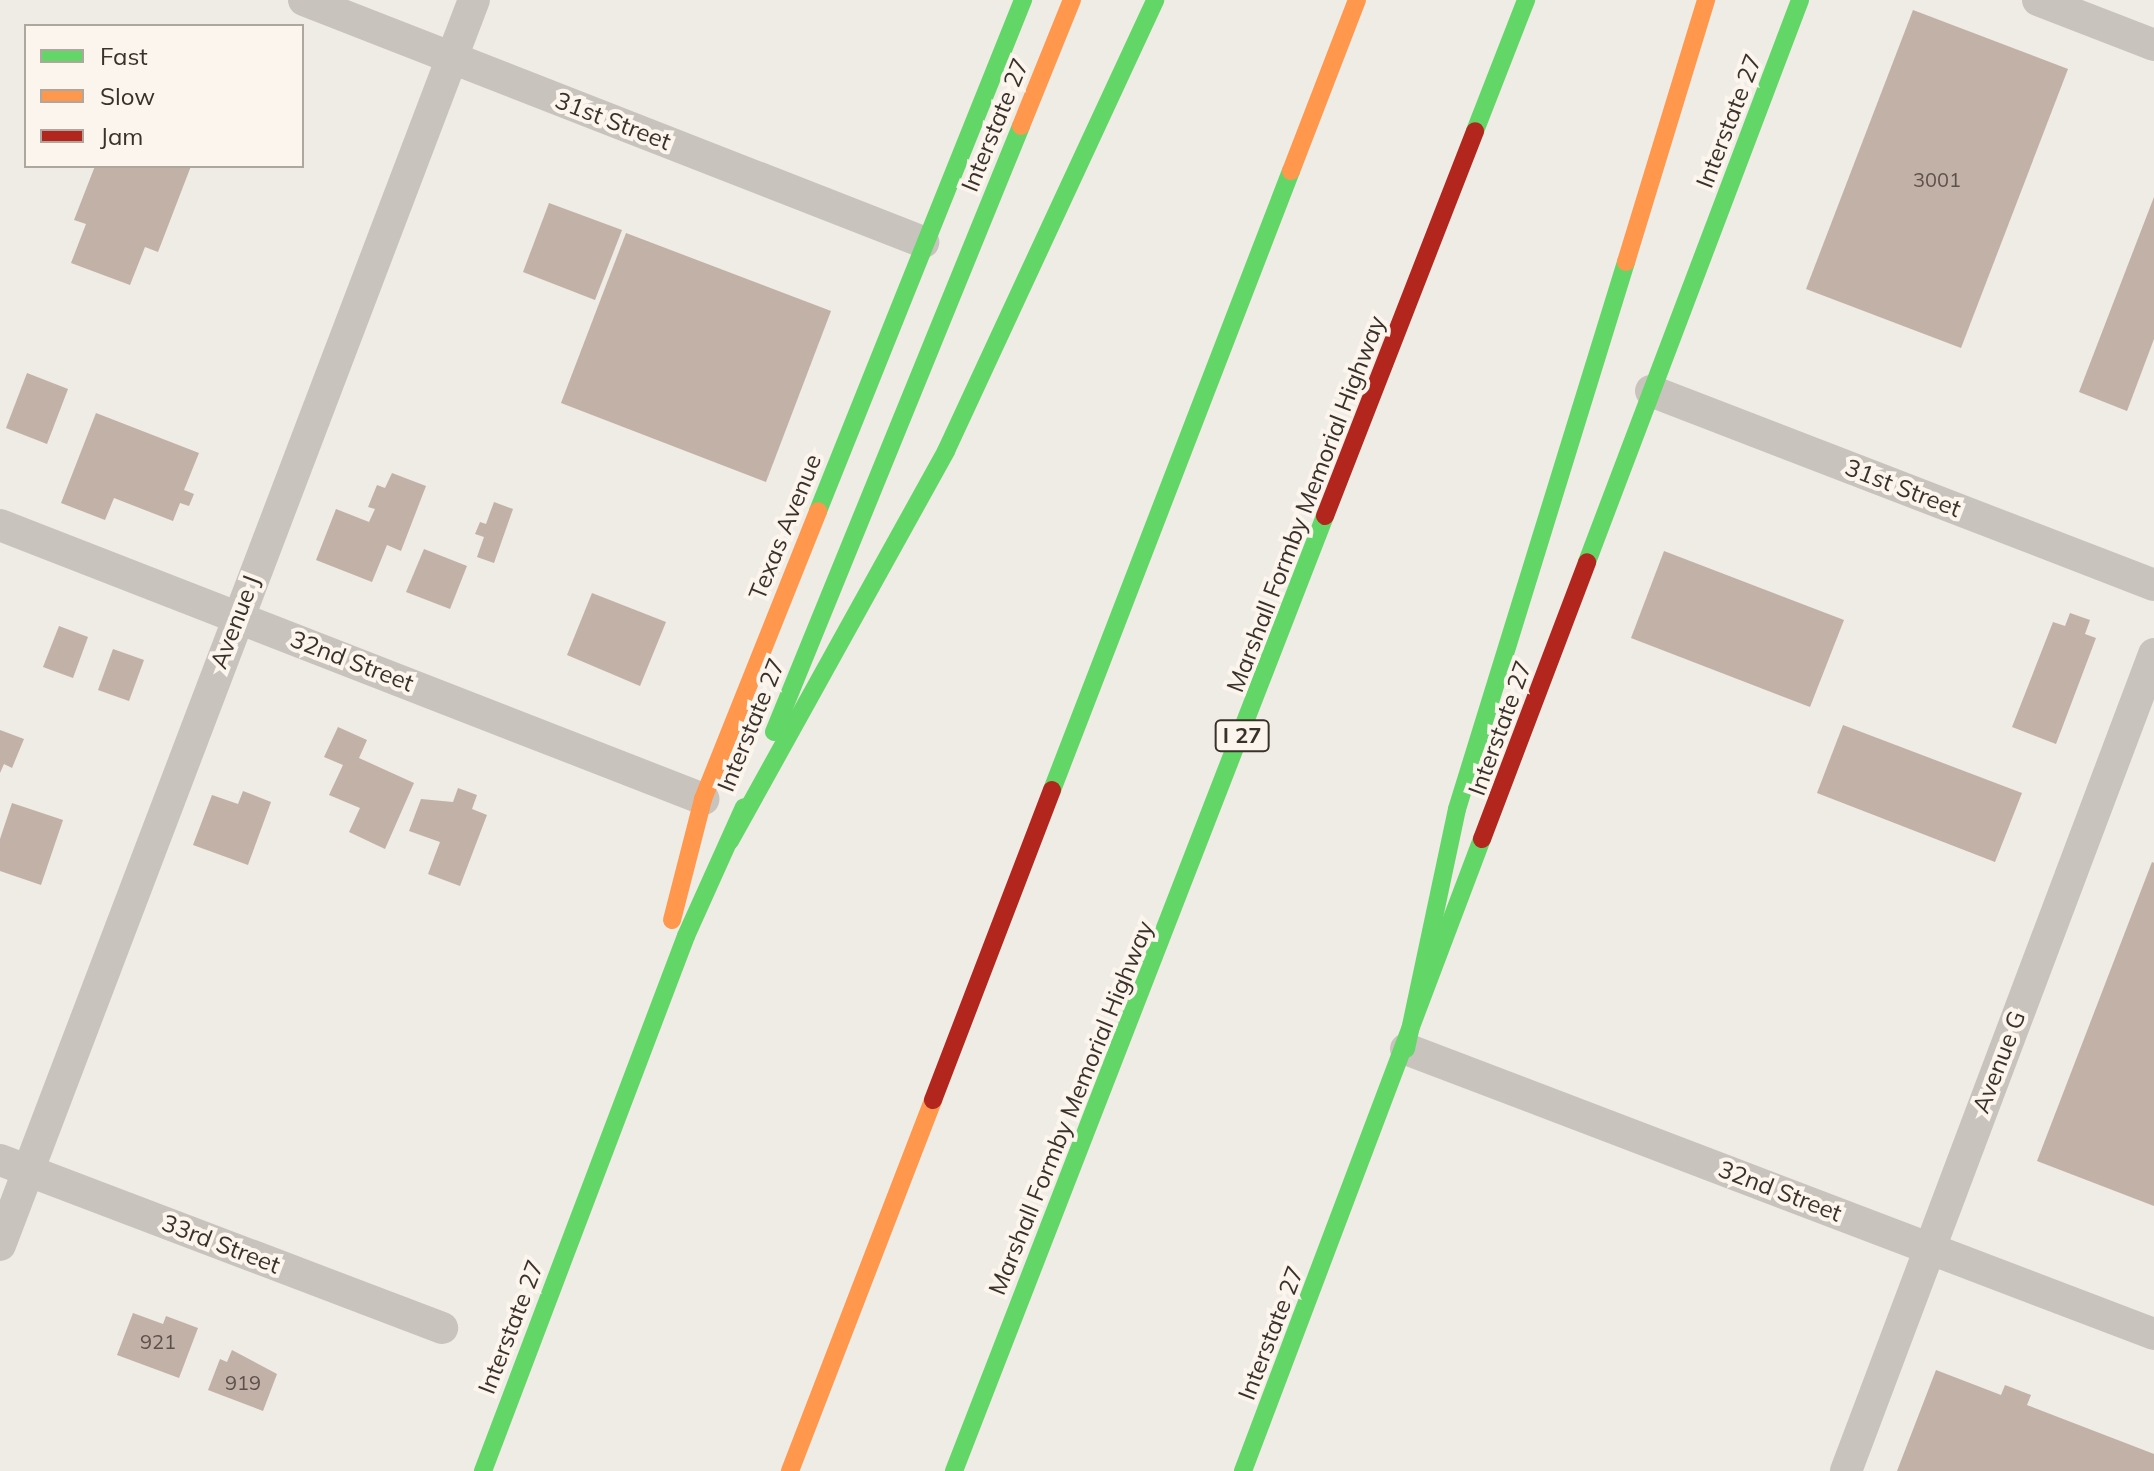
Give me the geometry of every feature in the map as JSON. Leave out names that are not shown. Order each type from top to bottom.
[{"type":"main road","name":"Texas Avenue","points":[[629,1085],[703,799],[923,242],[1023,0]]},
{"type":"main road","name":"Interstate 27","points":[[483,1471],[686,936],[730,841],[1072,0]]},
{"type":"main road","points":[[730,841],[946,451],[1155,0]]},
{"type":"main road","points":[[790,1471],[1357,0]]},
{"type":"main road","name":"Marshall Formby Memorial Highway","points":[[954,1471],[1526,0]]},
{"type":"main road","points":[[1406,1049],[1457,809],[1706,0]]},
{"type":"main road","name":"Interstate 27","points":[[1243,1471],[1406,1049],[1800,0]]},
{"type":"street","name":"31st Street","points":[[304,0],[923,242]]},
{"type":"street","name":"Avenue J","points":[[0,1245],[14,1165],[237,616],[474,0]]},
{"type":"street","points":[[2038,0],[2154,45]]},
{"type":"street","name":"31st Street","points":[[1651,391],[2154,585]]},
{"type":"street","name":"32nd Street","points":[[0,525],[703,799]]},
{"type":"street","name":"Avenue G","points":[[1846,1471],[2154,654]]},
{"type":"street","name":"32nd Street","points":[[1406,1049],[2154,1334]]},
{"type":"street","name":"33rd Street","points":[[14,1165],[442,1328]]},
{"type":"building","points":[[1913,10],[2068,69],[1961,348],[1806,289]]},
{"type":"building","points":[[94,168],[190,168],[158,252],[145,247],[130,285],[71,263],[86,224],[74,220]]},
{"type":"building","points":[[2154,197],[2154,339],[2127,411],[2079,392]]},
{"type":"building","points":[[549,203],[622,230],[595,300],[523,272]]},
{"type":"building","points":[[626,233],[831,311],[766,482],[561,403]]},
{"type":"building","points":[[27,373],[68,389],[47,444],[6,428]]},
{"type":"building","points":[[96,413],[199,453],[184,490],[194,494],[189,506],[180,503],[173,521],[114,498],[105,520],[61,503]]},
{"type":"building","points":[[392,473],[426,486],[401,551],[387,545],[372,582],[316,560],[336,509],[369,522],[375,509],[368,507],[377,485],[385,488]]},
{"type":"building","points":[[494,502],[513,509],[494,563],[477,557],[484,537],[475,534],[480,522],[486,524]]},
{"type":"building","points":[[424,549],[467,566],[450,609],[406,592]]},
{"type":"building","points":[[1664,551],[1844,620],[1810,707],[1631,638]]},
{"type":"building","points":[[592,593],[666,622],[640,686],[567,655]]},
{"type":"building","points":[[2070,613],[2090,620],[2085,634],[2096,638],[2056,744],[2012,727],[2053,622],[2065,626]]},
{"type":"building","points":[[59,626],[88,637],[73,678],[43,667]]},
{"type":"building","points":[[113,649],[144,660],[129,701],[98,690]]},
{"type":"building","points":[[1843,725],[2022,793],[1995,862],[1817,793]]},
{"type":"building","points":[[338,727],[367,740],[359,758],[414,783],[385,849],[349,832],[360,808],[329,795],[343,765],[324,757]]},
{"type":"building","points":[[0,730],[24,739],[12,768],[4,764],[0,773]]},
{"type":"building","points":[[458,788],[477,795],[472,809],[487,815],[460,886],[428,874],[440,842],[409,831],[421,799],[453,802]]},
{"type":"building","points":[[243,791],[271,802],[248,865],[193,845],[212,795],[238,804]]},
{"type":"building","points":[[12,803],[63,820],[41,885],[0,871],[0,839]]},
{"type":"building","points":[[2154,863],[2154,1206],[2037,1161]]},
{"type":"building","points":[[133,1313],[163,1324],[166,1316],[198,1328],[179,1378],[117,1355]]},
{"type":"building","points":[[232,1350],[277,1374],[263,1411],[208,1390],[220,1359],[227,1362]]},
{"type":"building","points":[[1936,1370],[2001,1395],[2005,1385],[2031,1395],[2027,1405],[2154,1454],[2154,1471],[1897,1471]]},
{"type":"traffic: fast","points":[[818,511],[1023,0]]},
{"type":"traffic: fast","points":[[730,841],[946,451],[1155,0]]},
{"type":"traffic: fast","points":[[1475,131],[1526,0]]},
{"type":"traffic: fast","points":[[1587,562],[1800,0]]},
{"type":"traffic: fast","points":[[774,732],[1021,126]]},
{"type":"traffic: fast","points":[[1052,790],[1291,171]]},
{"type":"traffic: fast","points":[[1406,1049],[1457,809],[1626,262]]},
{"type":"traffic: fast","points":[[954,1471],[1325,516]]},
{"type":"traffic: fast","points":[[483,1471],[686,936],[744,807]]},
{"type":"traffic: fast","points":[[1243,1471],[1482,839]]},
{"type":"traffic: slow","points":[[1021,126],[1072,0]]},
{"type":"traffic: slow","points":[[1291,171],[1357,0]]},
{"type":"traffic: slow","points":[[1626,262],[1706,0]]},
{"type":"traffic: slow","points":[[672,920],[703,799],[818,511]]},
{"type":"traffic: slow","points":[[790,1471],[933,1100]]},
{"type":"traffic: jam","points":[[1325,516],[1475,131]]},
{"type":"traffic: jam","points":[[1482,839],[1587,562]]},
{"type":"traffic: jam","points":[[933,1100],[1052,790]]}]
